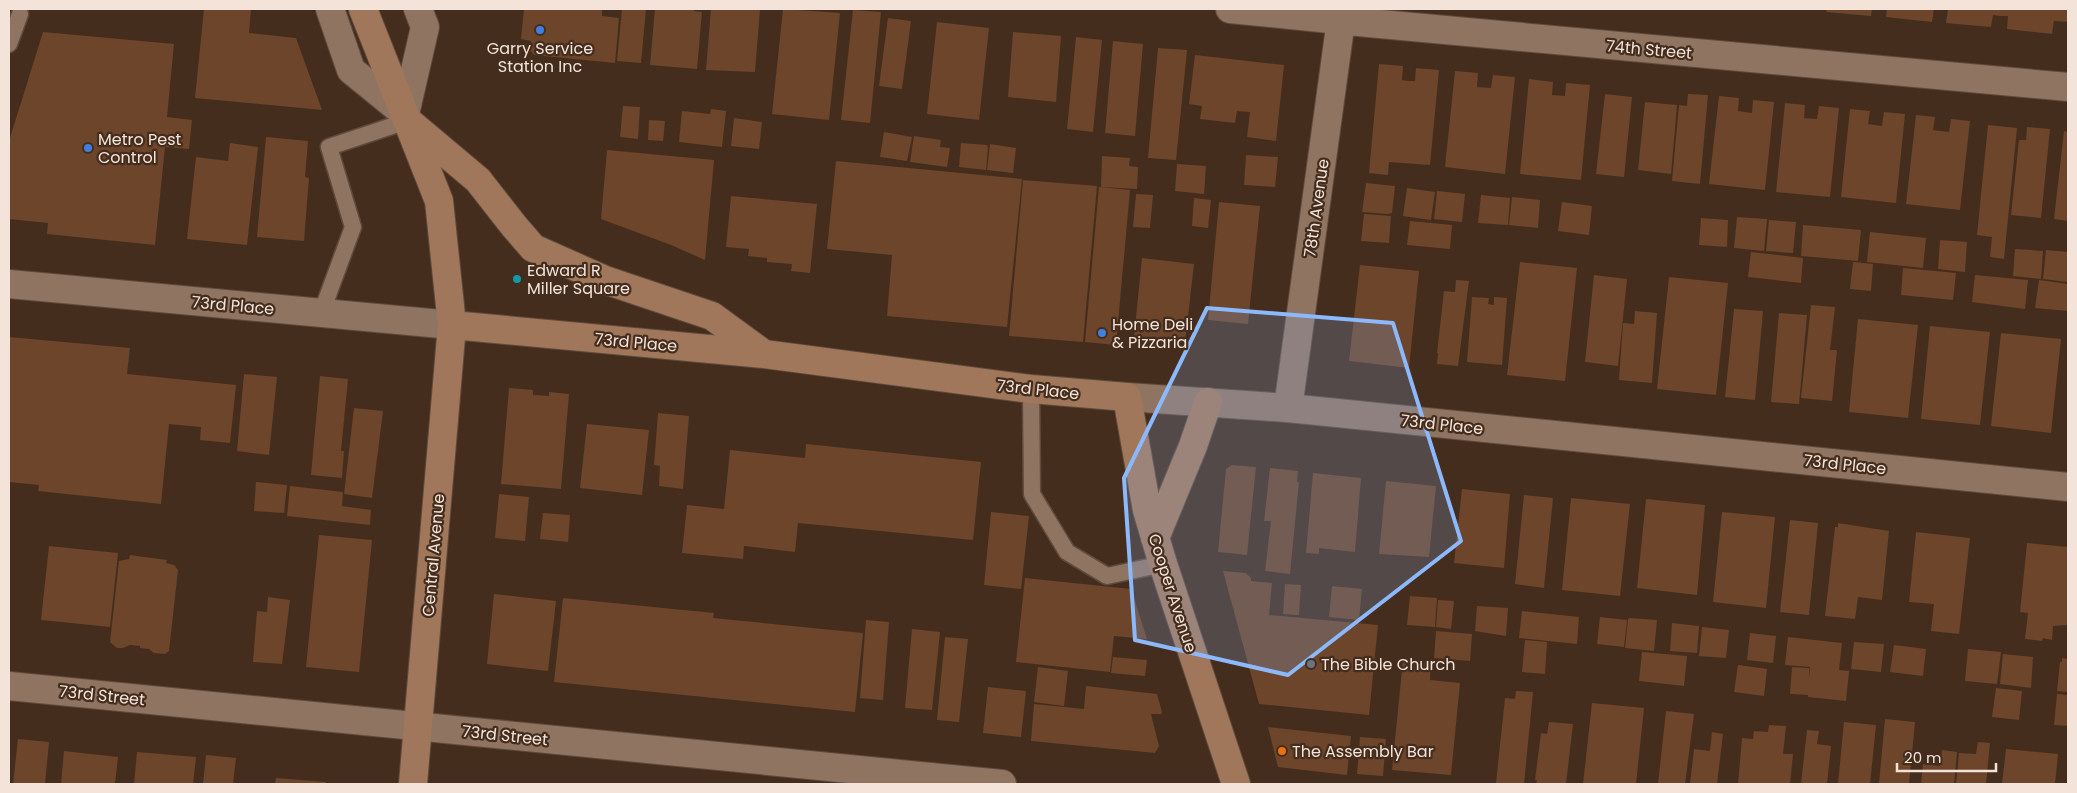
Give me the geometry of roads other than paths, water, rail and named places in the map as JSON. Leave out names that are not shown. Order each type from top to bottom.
[{"type":"main road","points":[[363,9],[439,201],[452,325]]},
{"type":"main road","points":[[406,117],[478,180],[533,248],[605,280],[712,316],[764,354]]},
{"type":"main road","name":"73rd Place","points":[[452,325],[764,354],[1031,389],[1127,397]]},
{"type":"main road","name":"Central Avenue","points":[[413,784],[452,325]]},
{"type":"main road","name":"Cooper Avenue","points":[[1127,397],[1147,510],[1236,784]]},
{"type":"main road","points":[[1155,538],[1194,446],[1208,402]]},
{"type":"street","points":[[330,9],[351,70],[406,117],[425,27],[418,9]]},
{"type":"street","name":"74th Street","points":[[1230,9],[1343,15],[2068,87]]},
{"type":"street","name":"78th Avenue","points":[[1288,408],[1343,15]]},
{"type":"street","name":"73rd Place","points":[[9,284],[452,325]]},
{"type":"street","name":"73rd Place","points":[[1127,397],[1288,408],[2068,487]]},
{"type":"street","name":"73rd Street","points":[[9,686],[1002,784]]},
{"type":"lane","points":[[9,44],[20,14]]},
{"type":"lane","points":[[321,314],[353,227],[329,147],[406,117]]},
{"type":"lane","points":[[1031,389],[1032,494],[1067,552],[1106,576],[1163,564]]},
{"type":"place","name":"Garry Service Station Inc","points":[[540,30]]},
{"type":"place","name":"Metro Pest Control","points":[[88,148]]},
{"type":"place","name":"Edward R Miller Square","points":[[517,279]]},
{"type":"place","name":"Home Deli & Pizzaria","points":[[1102,333]]},
{"type":"place","name":"The Bible Church","points":[[1311,664]]},
{"type":"place","name":"The Assembly Bar","points":[[1282,751]]}]
